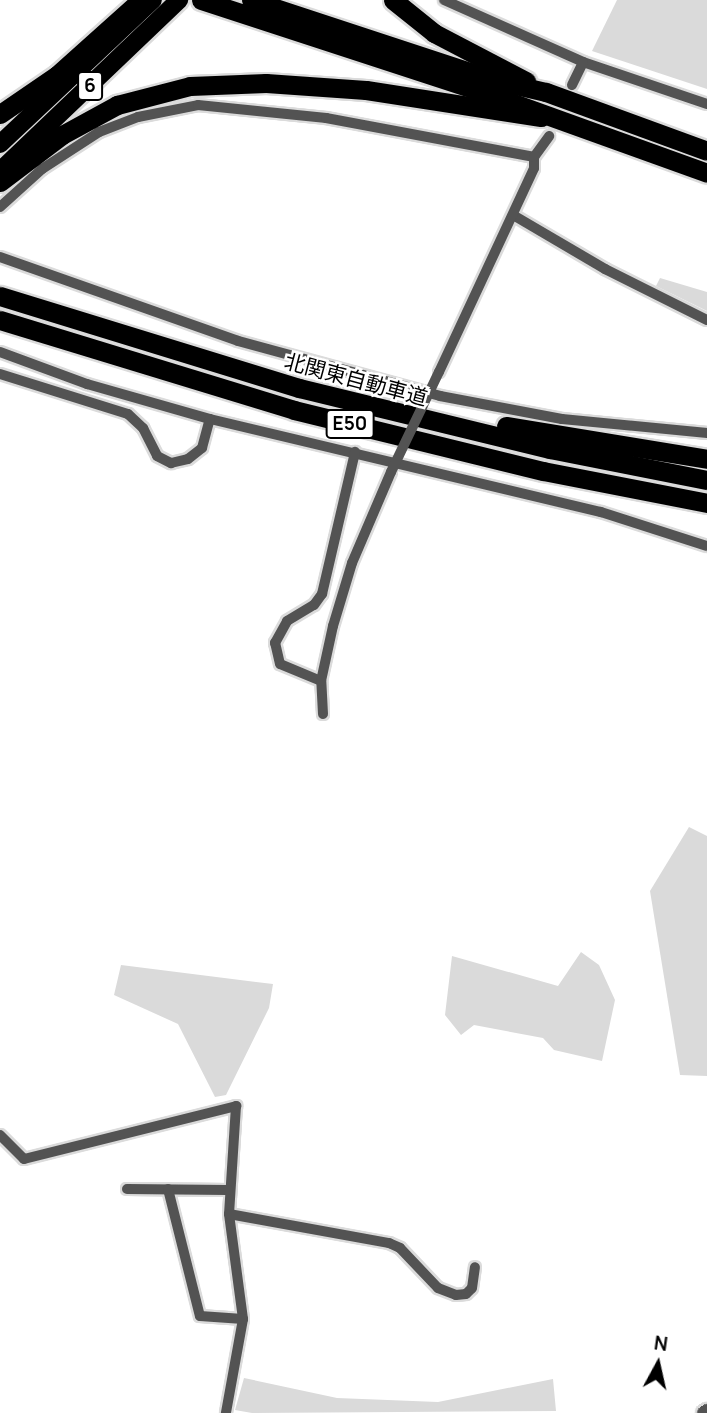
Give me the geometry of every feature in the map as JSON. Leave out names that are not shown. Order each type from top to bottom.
[{"type":"highway","points":[[0,114],[57,75],[141,0]]},
{"type":"highway","name":"6","points":[[0,144],[153,0]]},
{"type":"highway","name":"6","points":[[0,171],[179,0]]},
{"type":"highway","points":[[251,0],[494,80],[545,92],[707,151]]},
{"type":"highway","points":[[393,0],[433,33],[545,92]]},
{"type":"highway","points":[[205,1],[488,94],[541,117],[707,173]]},
{"type":"highway","points":[[0,182],[62,135],[117,105],[190,86],[266,83],[366,90],[541,117]]},
{"type":"highway","name":"北関東自動車道","points":[[0,296],[299,388],[550,449],[707,480]]},
{"type":"highway","name":"E50","points":[[0,320],[294,410],[543,471],[707,503]]},
{"type":"highway","points":[[299,388],[707,458]]},
{"type":"street","points":[[444,0],[583,62],[707,104]]},
{"type":"street","points":[[572,85],[583,62]]},
{"type":"street","points":[[0,207],[43,169],[99,132],[138,117],[198,105],[326,118],[534,157]]},
{"type":"street","points":[[323,715],[321,681],[352,564],[391,472],[513,215],[534,168],[534,157],[548,136]]},
{"type":"street","points":[[513,215],[605,269],[707,320]]},
{"type":"street","points":[[0,257],[239,341],[440,396],[562,419],[707,433]]},
{"type":"street","points":[[0,352],[86,384],[210,419],[601,512],[707,546]]},
{"type":"street","points":[[0,374],[128,414],[143,428],[158,456],[171,463],[188,459],[202,448],[210,419]]},
{"type":"street","points":[[321,681],[279,664],[275,643],[288,621],[314,606],[322,594],[355,452]]},
{"type":"street","points":[[0,1135],[24,1159],[236,1106],[228,1190],[243,1319],[226,1413]]},
{"type":"street","points":[[127,1189],[228,1190]]},
{"type":"street","points":[[168,1189],[201,1316],[243,1319]]},
{"type":"street","points":[[229,1214],[389,1243],[400,1248],[438,1289],[456,1295],[466,1294],[472,1287],[475,1267]]},
{"type":"shaded area","points":[[617,0],[707,0],[707,89],[592,51]]},
{"type":"shaded area","points":[[660,278],[707,292],[707,311],[656,286]]},
{"type":"shaded area","points":[[689,827],[707,836],[707,1076],[680,1075],[650,891]]},
{"type":"shaded area","points":[[581,952],[599,965],[615,1000],[602,1061],[554,1050],[543,1038],[474,1025],[461,1035],[445,1015],[452,956],[558,986]]},
{"type":"shaded area","points":[[121,965],[273,984],[269,1008],[226,1095],[215,1097],[178,1024],[114,995]]},
{"type":"shaded area","points":[[244,1378],[337,1398],[438,1402],[553,1379],[556,1411],[252,1413],[235,1410]]}]
